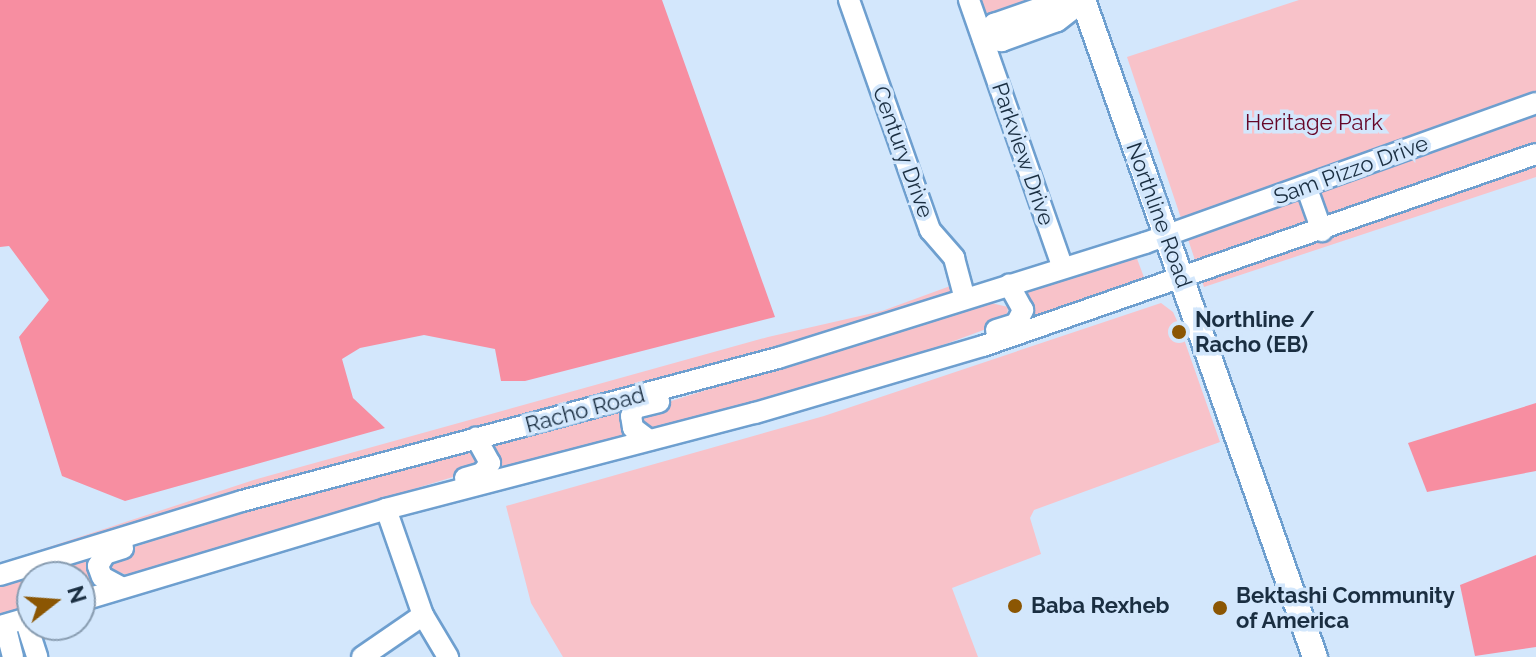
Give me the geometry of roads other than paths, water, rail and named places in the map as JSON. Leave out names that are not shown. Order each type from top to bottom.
[{"type":"main road","name":"Northline Road","points":[[1083,0],[1315,657]]},
{"type":"street","name":"Century Drive","points":[[849,0],[930,230],[954,258],[965,299]]},
{"type":"street","name":"Parkview Drive","points":[[969,0],[1063,268]]},
{"type":"street","points":[[983,39],[994,24],[1060,1],[1083,0]]},
{"type":"street","name":"Sam Pizzo Drive","points":[[1167,235],[1536,103]]},
{"type":"street","points":[[1183,281],[1536,154]]},
{"type":"street","points":[[1306,186],[1322,231]]},
{"type":"street","name":"Racho Road","points":[[0,575],[242,501],[760,364],[1167,235]]},
{"type":"street","name":"Racho Road","points":[[96,596],[386,509],[873,378],[1183,281]]},
{"type":"street","points":[[873,378],[1016,324],[1023,310],[1009,285]]},
{"type":"street","points":[[649,440],[633,428],[635,408],[705,390],[760,364]]},
{"type":"street","points":[[349,521],[419,489],[487,470],[489,453],[476,438]]},
{"type":"street","points":[[121,587],[102,577],[98,566],[105,554],[177,531],[242,501]]},
{"type":"street","points":[[386,509],[423,615],[448,657]]},
{"type":"street","points":[[362,657],[423,615]]},
{"type":"street","points":[[13,657],[16,622]]},
{"type":"place","name":"Northline / Racho (EB)","points":[[1179,332]]},
{"type":"place","name":"Baba Rexheb","points":[[1015,606]]},
{"type":"place","name":"Bektashi Community of America","points":[[1220,608]]},
{"type":"park label","name":"Heritage Park","points":[[1314,123]]}]
